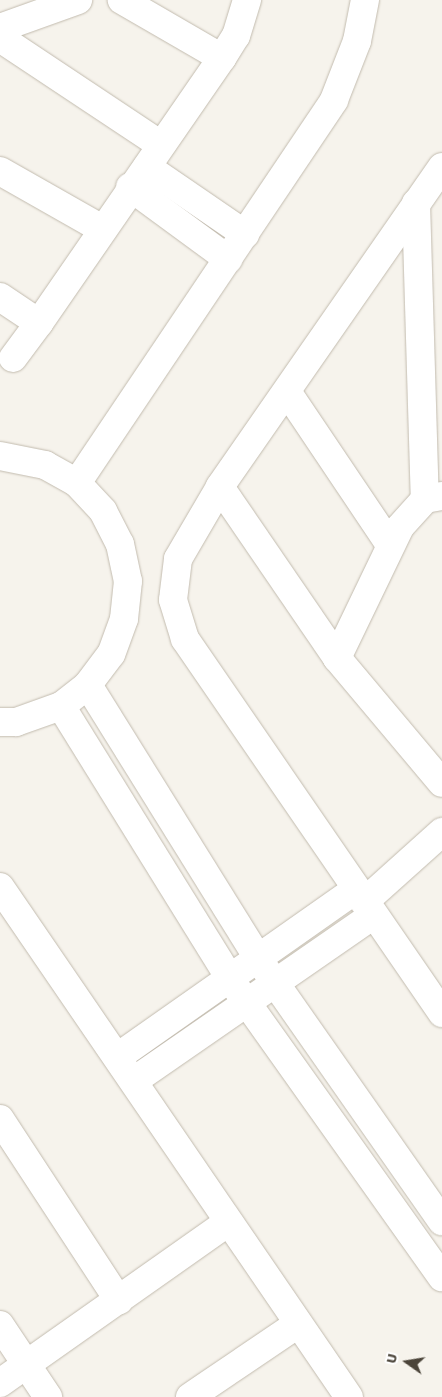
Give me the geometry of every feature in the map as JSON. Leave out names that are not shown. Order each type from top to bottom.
[{"type":"street","points":[[0,28],[78,0]]},
{"type":"street","points":[[122,0],[222,58]]},
{"type":"street","points":[[13,358],[39,323],[130,187],[154,156],[222,58],[241,23],[247,0]]},
{"type":"street","points":[[77,483],[334,100],[357,41],[365,0]]},
{"type":"street","points":[[0,38],[154,156],[245,234]]},
{"type":"street","points":[[442,167],[288,393],[220,487],[178,559],[173,600],[176,618],[185,639],[442,1013]]},
{"type":"street","points":[[0,171],[102,229]]},
{"type":"street","points":[[130,187],[228,259]]},
{"type":"street","points":[[337,658],[390,545],[410,513],[433,498],[416,203]]},
{"type":"street","points":[[0,297],[39,323]]},
{"type":"street","points":[[288,393],[390,545]]},
{"type":"street","points":[[0,722],[16,722],[61,706],[88,685],[111,654],[124,619],[128,581],[111,527],[77,483],[45,464],[3,453]]},
{"type":"street","points":[[220,487],[337,658],[442,783]]},
{"type":"street","points":[[88,685],[259,960],[442,1221]]},
{"type":"street","points":[[61,706],[230,979],[442,1277]]},
{"type":"street","points":[[135,1080],[275,983],[442,832]]},
{"type":"street","points":[[0,887],[119,1056],[228,1222],[349,1397]]},
{"type":"street","points":[[119,1056],[259,960],[364,902]]},
{"type":"street","points":[[0,1119],[119,1301]]},
{"type":"street","points":[[0,1383],[28,1367],[228,1222]]},
{"type":"street","points":[[200,1394],[298,1324]]},
{"type":"street","points":[[0,1325],[48,1397]]}]
